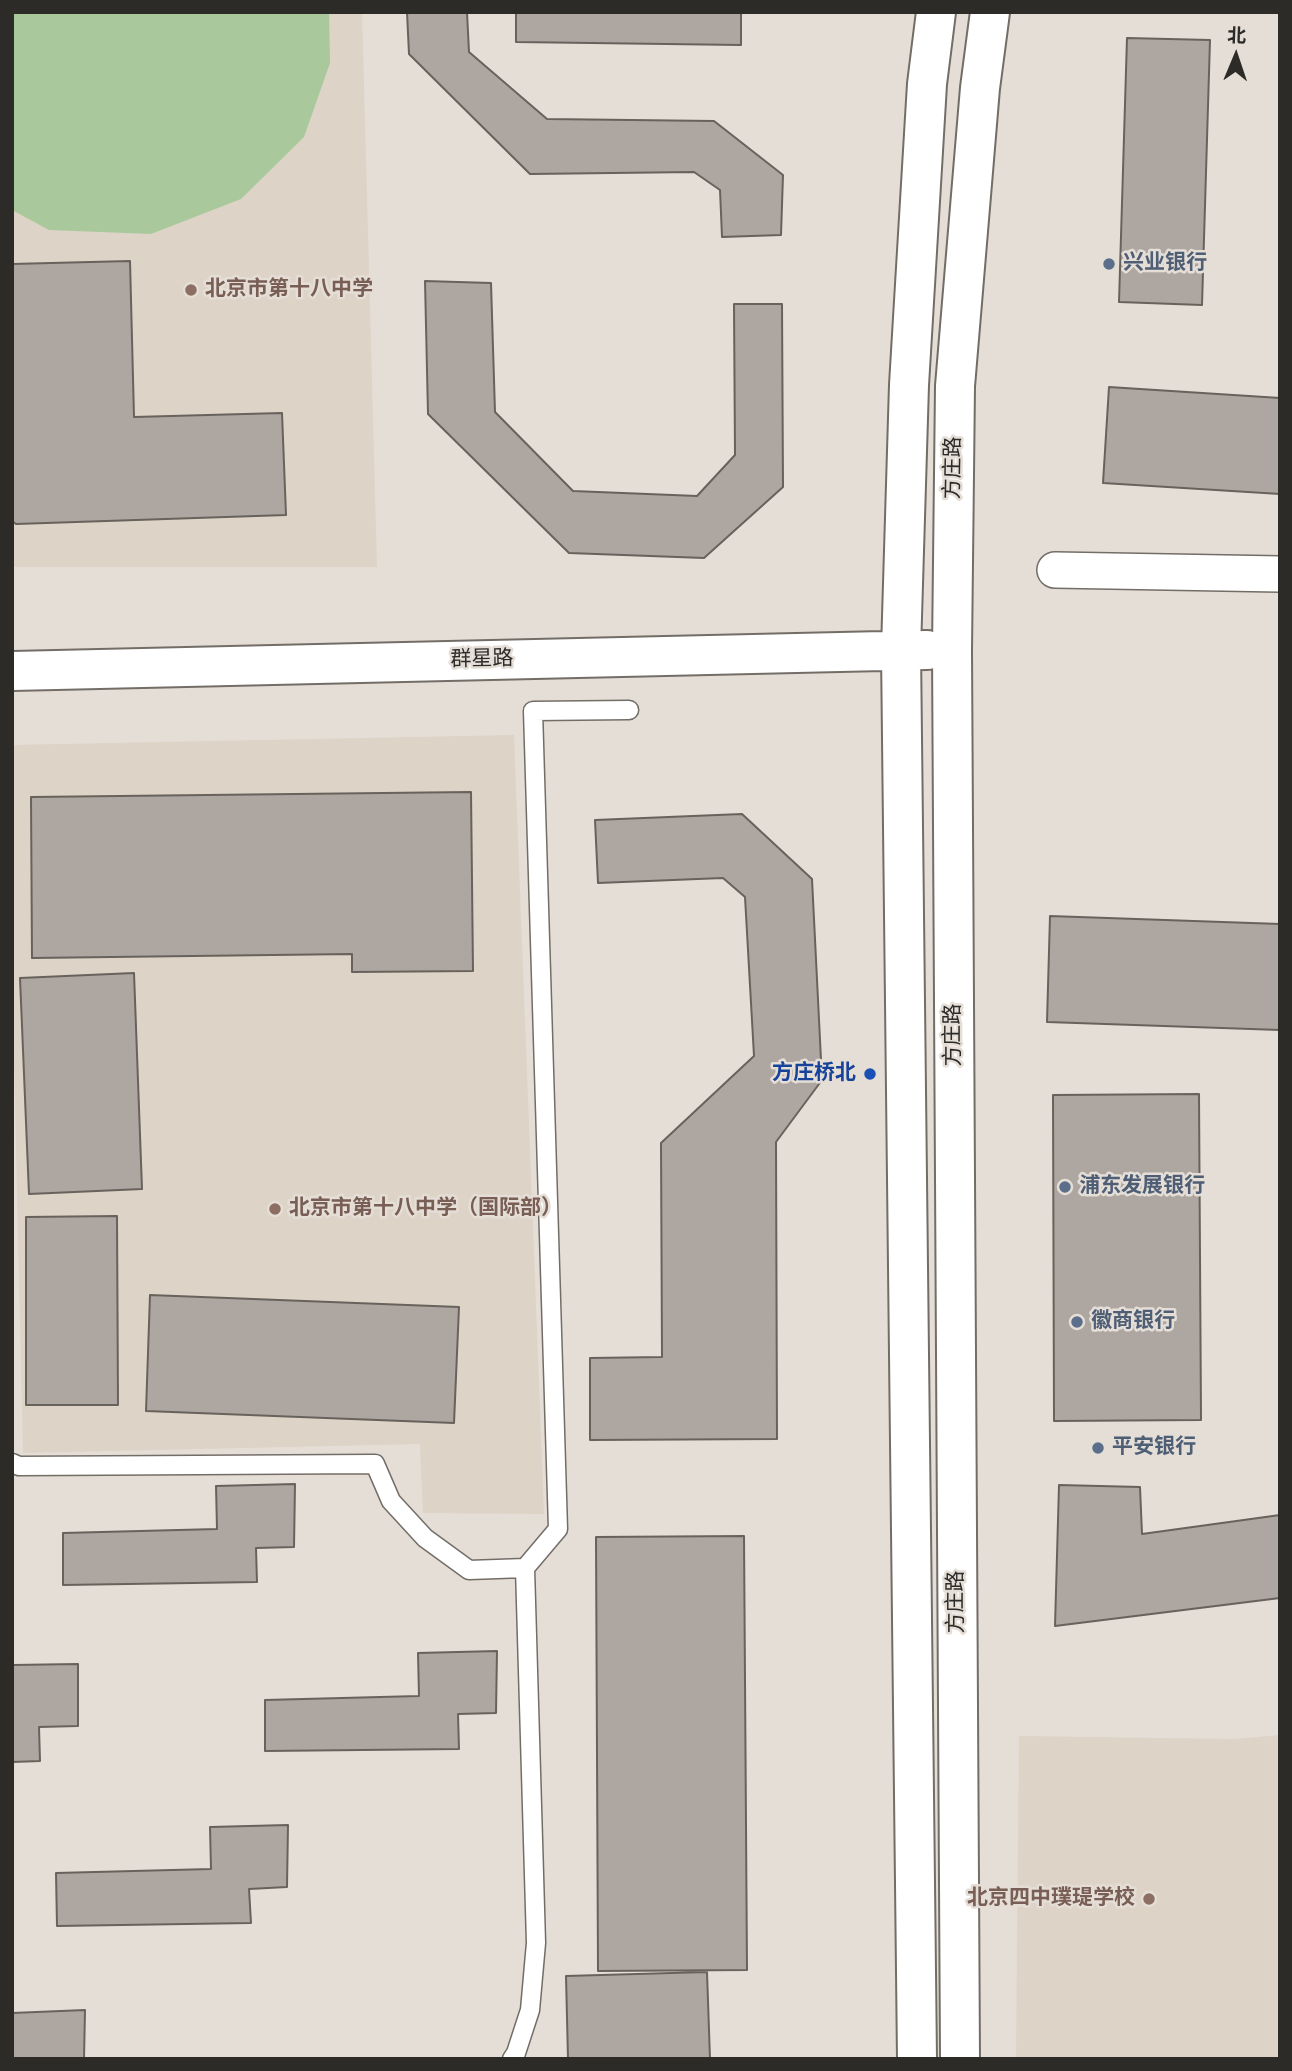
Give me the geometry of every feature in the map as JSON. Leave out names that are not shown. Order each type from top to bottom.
[{"type":"main road","points":[[917,2059],[901,650],[909,372],[927,83],[936,12]]},
{"type":"main road","name":"方庄路","points":[[960,2059],[952,650],[955,386],[980,88],[990,12]]},
{"type":"main road","name":"群星路","points":[[12,671],[952,650]]},
{"type":"street","points":[[1055,570],[1280,574]]},
{"type":"lane","points":[[512,2059],[530,2010],[536,1943],[525,1567],[558,1529],[533,711],[629,710]]},
{"type":"lane","points":[[12,1463],[19,1466],[375,1464],[391,1501],[425,1538],[469,1570],[525,1567]]},
{"type":"shaded area","name":"北京市第十八中学","points":[[12,12],[362,12],[377,567],[12,567]]},
{"type":"shaded area","name":"北京市第十八中学（国际部）","points":[[514,735],[544,1514],[423,1513],[420,1444],[23,1453],[12,975],[12,745]]},
{"type":"shaded area","name":"北京四中璞瑅学校","points":[[1280,1735],[1280,2059],[1016,2059],[1019,1736],[1234,1739]]},
{"type":"green space","points":[[12,12],[329,12],[330,63],[304,137],[241,199],[151,234],[49,230],[12,210]]},
{"type":"building","points":[[407,12],[467,12],[469,52],[547,119],[714,121],[783,175],[781,235],[722,237],[720,190],[694,172],[530,174],[409,54]]},
{"type":"building","points":[[516,12],[741,12],[741,45],[516,42]]},
{"type":"building","points":[[1127,38],[1210,40],[1202,305],[1119,302]]},
{"type":"building","points":[[130,261],[134,417],[282,413],[286,515],[16,524],[12,521],[12,264]]},
{"type":"building","points":[[425,281],[491,283],[495,412],[573,491],[697,496],[735,455],[734,304],[782,304],[783,487],[704,558],[569,553],[428,414]]},
{"type":"building","points":[[1109,387],[1280,398],[1280,494],[1103,483]]},
{"type":"building","points":[[471,792],[473,971],[352,972],[352,954],[32,958],[31,797]]},
{"type":"building","points":[[742,814],[812,879],[822,1080],[776,1142],[777,1439],[590,1440],[590,1358],[662,1357],[661,1143],[754,1056],[745,897],[723,878],[598,883],[595,820]]},
{"type":"building","points":[[1050,916],[1280,924],[1280,1030],[1047,1022]]},
{"type":"building","points":[[134,973],[142,1189],[29,1194],[20,978]]},
{"type":"building","points":[[1199,1094],[1201,1420],[1054,1421],[1053,1095]]},
{"type":"building","points":[[117,1216],[118,1405],[26,1405],[26,1217]]},
{"type":"building","points":[[150,1295],[459,1307],[454,1423],[146,1411]]},
{"type":"building","points":[[295,1484],[294,1547],[256,1548],[257,1582],[63,1585],[63,1533],[217,1529],[216,1486]]},
{"type":"building","points":[[1059,1485],[1140,1487],[1142,1534],[1280,1515],[1280,1598],[1055,1626]]},
{"type":"building","points":[[744,1536],[747,1970],[598,1971],[596,1537]]},
{"type":"building","points":[[497,1651],[496,1713],[458,1714],[459,1749],[265,1751],[265,1700],[419,1696],[418,1653]]},
{"type":"building","points":[[78,1664],[78,1726],[39,1727],[40,1761],[12,1762],[12,1665]]},
{"type":"building","points":[[288,1825],[287,1887],[249,1889],[251,1923],[57,1926],[56,1873],[211,1869],[210,1827]]},
{"type":"building","points":[[707,1972],[710,2059],[568,2059],[566,1976]]},
{"type":"building","points":[[85,2010],[84,2059],[12,2059],[12,2013]]},
{"type":"place","name":"兴业银行","points":[[1109,264]]},
{"type":"place","name":"北京市第十八中学","points":[[191,290]]},
{"type":"place","name":"方庄桥北","points":[[870,1074]]},
{"type":"place","name":"浦东发展银行","points":[[1065,1187]]},
{"type":"place","name":"北京市第十八中学（国际部）","points":[[275,1209]]},
{"type":"place","name":"徽商银行","points":[[1077,1322]]},
{"type":"place","name":"平安银行","points":[[1098,1448]]},
{"type":"place","name":"北京四中璞瑅学校","points":[[1149,1899]]}]
